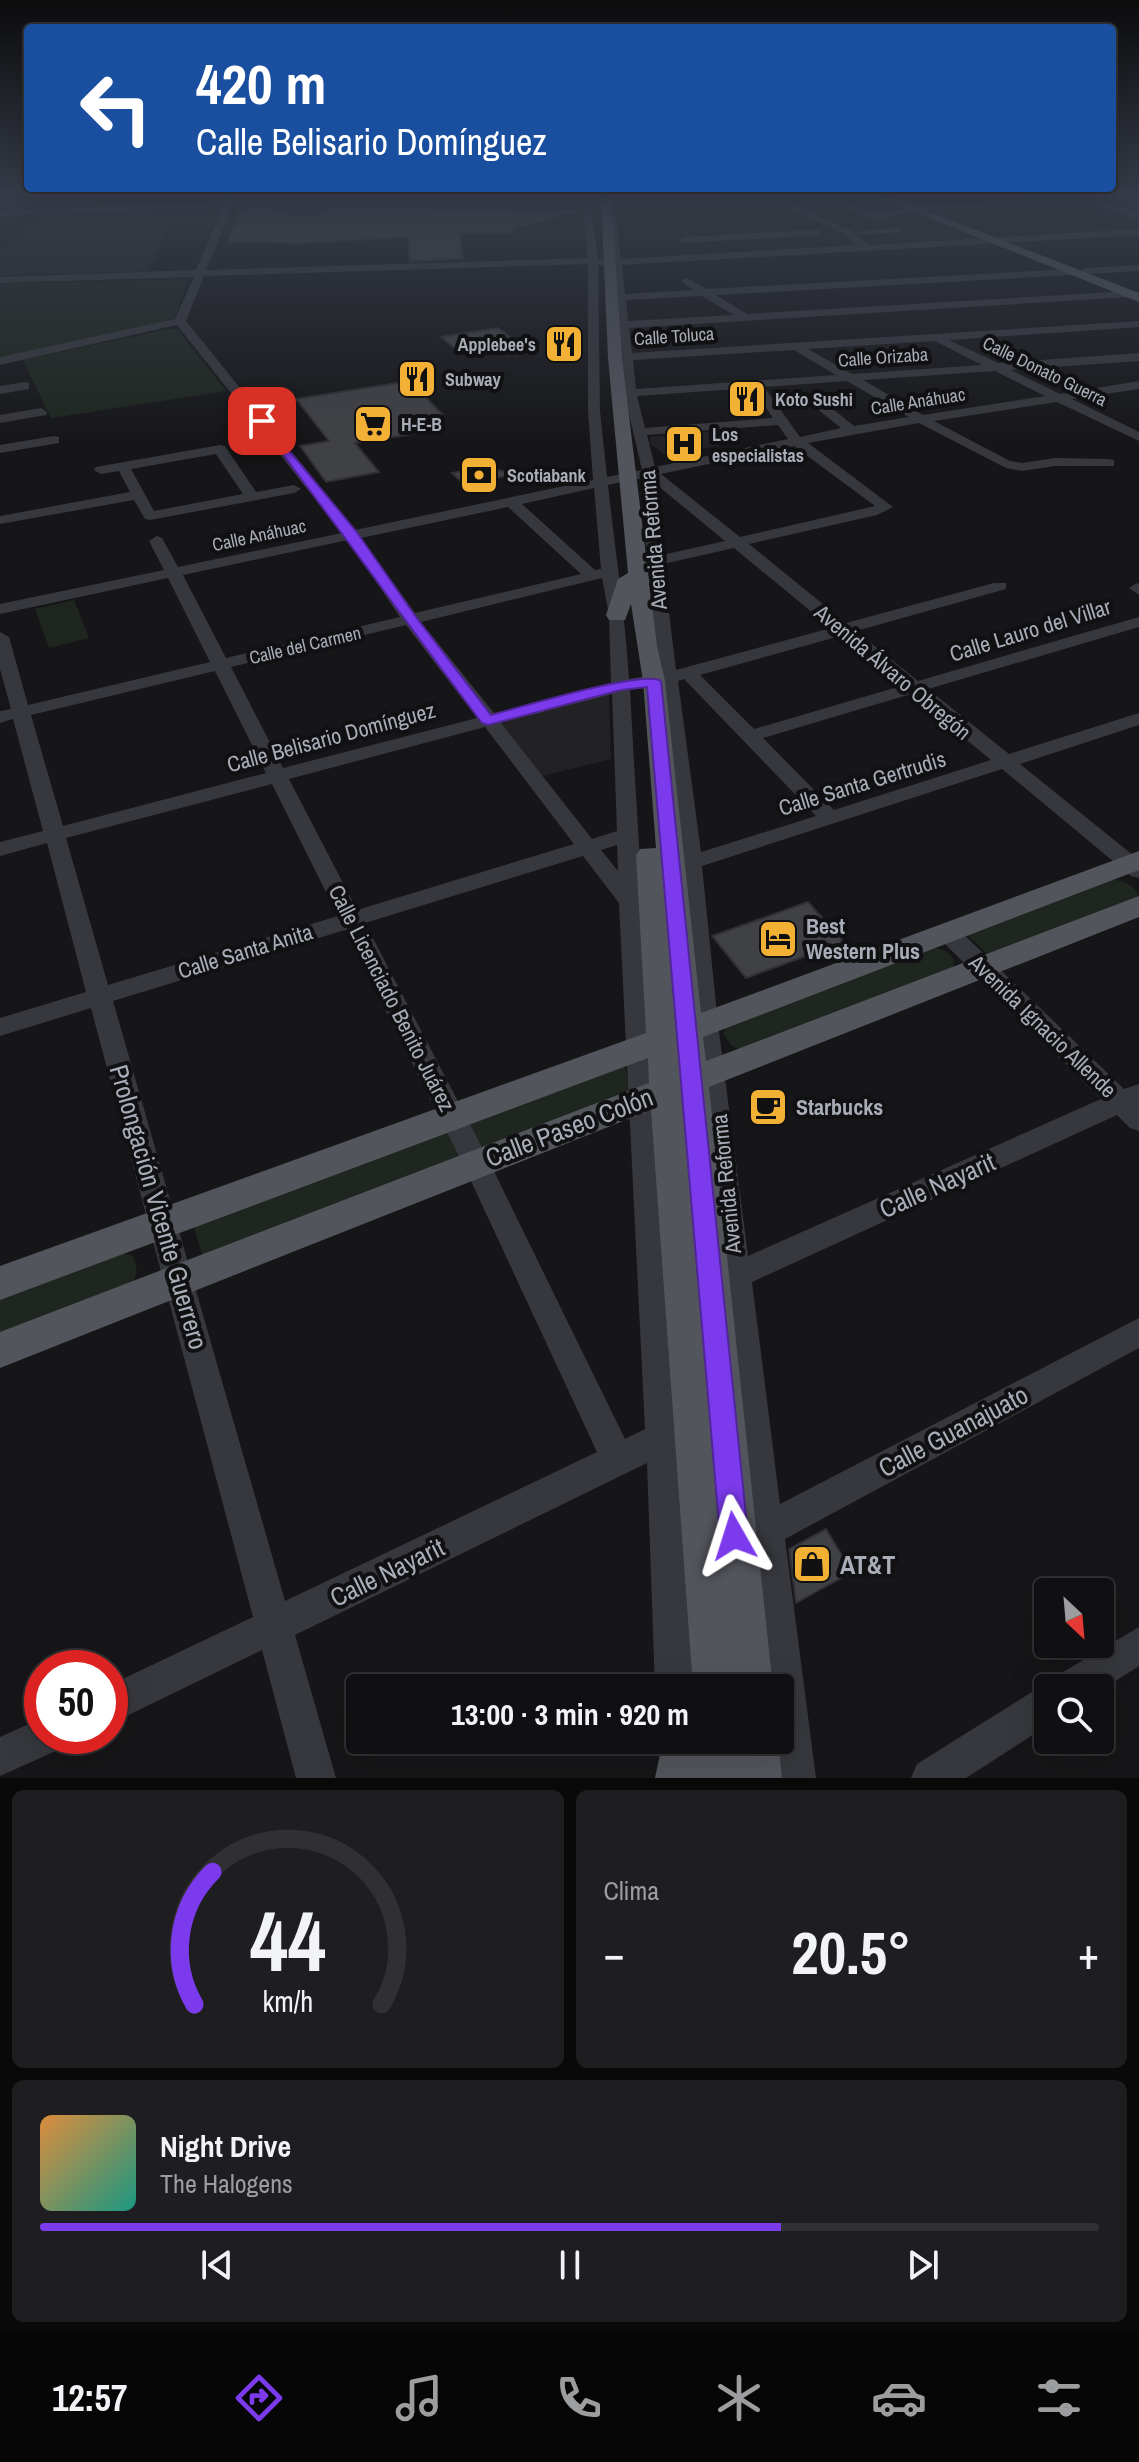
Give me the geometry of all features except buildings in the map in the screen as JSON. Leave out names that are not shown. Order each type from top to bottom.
[{"type":"main road","name":"Avenida Reforma","points":[[606,279],[610,358],[624,476]]},
{"type":"main road","points":[[1096,279],[1136,295]]},
{"type":"main road","name":"Avenida Reforma","points":[[610,358],[625,398],[625,573],[654,680],[672,1036],[747,1674]]},
{"type":"main road","points":[[617,615],[625,573],[657,595]]},
{"type":"main road","points":[[0,1283],[1136,865]]},
{"type":"main road","name":"Calle Paseo Colón","points":[[0,1350],[1139,906]]},
{"type":"main road","name":"Avenida Reforma","points":[[678,1085],[716,1674]]},
{"type":"main road","points":[[700,1674],[711,1618]]},
{"type":"main road","points":[[679,1778],[684,1754]]},
{"type":"main road","points":[[723,1754],[725,1778]]},
{"type":"main road","points":[[755,1754],[757,1778]]},
{"type":"street","points":[[180,321],[197,279]]},
{"type":"street","name":"Avenida Reforma","points":[[610,358],[625,325],[622,297],[613,279]]},
{"type":"street","name":"Calle Donato Guerra","points":[[817,279],[1139,437]]},
{"type":"street","points":[[622,297],[669,295],[704,286],[831,285],[946,279]]},
{"type":"street","points":[[657,281],[669,295]]},
{"type":"street","points":[[686,281],[704,286],[747,318],[1006,464],[1022,467],[1055,462],[1109,463]]},
{"type":"street","points":[[625,325],[1136,295]]},
{"type":"street","points":[[0,361],[180,321]]},
{"type":"street","points":[[180,321],[351,534],[411,620],[631,903]]},
{"type":"street","name":"Calle Toluca","points":[[610,358],[1139,324]]},
{"type":"street","name":"Calle Orizaba","points":[[625,398],[755,384],[1139,357]]},
{"type":"street","points":[[755,384],[796,441]]},
{"type":"street","name":"Calle Anáhuac","points":[[0,609],[851,430],[1139,385]]},
{"type":"street","points":[[0,390],[25,386]]},
{"type":"street","name":"Avenida Reforma","points":[[625,398],[638,432],[624,476],[625,573]]},
{"type":"street","points":[[782,402],[814,400],[851,430]]},
{"type":"street","points":[[0,419],[41,412]]},
{"type":"street","points":[[638,432],[782,421]]},
{"type":"street","points":[[0,449],[54,440]]},
{"type":"street","name":"Calle del Carmen","points":[[10,715],[625,573],[886,507],[796,441]]},
{"type":"street","points":[[101,470],[220,449],[252,497]]},
{"type":"street","points":[[123,466],[150,516],[294,489]]},
{"type":"street","name":"Avenida Álvaro Obregón","points":[[624,476],[738,544],[1004,764],[1136,865]]},
{"type":"street","points":[[0,520],[139,495]]},
{"type":"street","points":[[509,500],[625,573]]},
{"type":"street","name":"Calle Licenciado Benito Juárez","points":[[157,541],[476,1163],[618,1460]]},
{"type":"street","name":"Calle Belisario Domínguez","points":[[0,849],[488,720],[654,680],[1000,586]]},
{"type":"street","name":"Avenida Reforma","points":[[657,595],[654,680],[628,835],[631,903],[672,1036],[678,1085],[662,1438],[673,1674]]},
{"type":"street","name":"Avenida Reforma","points":[[617,615],[654,680],[690,863],[672,1036]]},
{"type":"street","name":"Calle Lauro del Villar","points":[[750,736],[1139,622]]},
{"type":"street","name":"Prolongación Vicente Guerrero","points":[[0,637],[10,715],[57,833],[316,1778]]},
{"type":"street","points":[[654,680],[750,736],[830,818]]},
{"type":"street","name":"Calle Santa Gertrudis","points":[[690,863],[1139,719]]},
{"type":"street","name":"Calle Santa Anita","points":[[0,1027],[628,835]]},
{"type":"street","name":"Avenida Ignacio Allende","points":[[947,932],[1133,1106]]},
{"type":"street","name":"Avenida Reforma","points":[[678,1085],[736,1275],[796,1778]]},
{"type":"street","name":"Calle Nayarit","points":[[736,1275],[1133,1106]]},
{"type":"street","name":"Calle Guanajuato","points":[[766,1530],[1139,1332]]},
{"type":"street","name":"Calle Nayarit","points":[[128,1696],[662,1438]]},
{"type":"street","points":[[1093,1674],[1139,1645]]},
{"type":"street","points":[[931,1778],[1034,1712]]},
{"type":"street","points":[[0,1757],[24,1746]]},
{"type":"street","points":[[678,1754],[679,1778]]},
{"type":"shaded area","points":[[188,279],[175,318],[161,324],[0,357],[0,284]]},
{"type":"shaded area","points":[[177,329],[226,391],[51,418],[23,360]]},
{"type":"shaded area","name":"Los especialistas","points":[[709,432],[712,435],[708,436],[720,446],[664,454],[649,443],[651,437]]},
{"type":"shaded area","points":[[74,600],[89,638],[49,648],[35,609]]},
{"type":"shaded area","points":[[609,694],[611,759],[542,776],[500,724]]},
{"type":"shaded area","points":[[1108,880],[1125,882],[1138,894],[1134,900],[989,955],[965,933]]},
{"type":"shaded area","points":[[931,948],[948,953],[953,959],[953,968],[739,1049],[731,1045],[723,1034],[726,1026]]},
{"type":"shaded area","points":[[624,1055],[629,1094],[202,1255],[192,1220]]},
{"type":"shaded area","points":[[117,1253],[132,1255],[136,1276],[132,1283],[0,1337],[0,1297]]},
{"type":"place","name":"Applebee's","points":[[564,344]]},
{"type":"place","name":"Subway","points":[[417,379]]},
{"type":"place","name":"Koto Sushi","points":[[747,399]]},
{"type":"place","name":"H-E-B","points":[[373,424]]},
{"type":"place","name":"Los especialistas","points":[[684,444]]},
{"type":"place","name":"Scotiabank","points":[[479,475]]},
{"type":"place","name":"Best Western Plus","points":[[778,939]]},
{"type":"place","name":"Starbucks","points":[[768,1107]]},
{"type":"place","name":"AT&T","points":[[812,1564]]},
{"type":"route","points":[[262,421],[351,534],[411,620],[488,720],[620,686],[654,681],[734,1536]]}]
